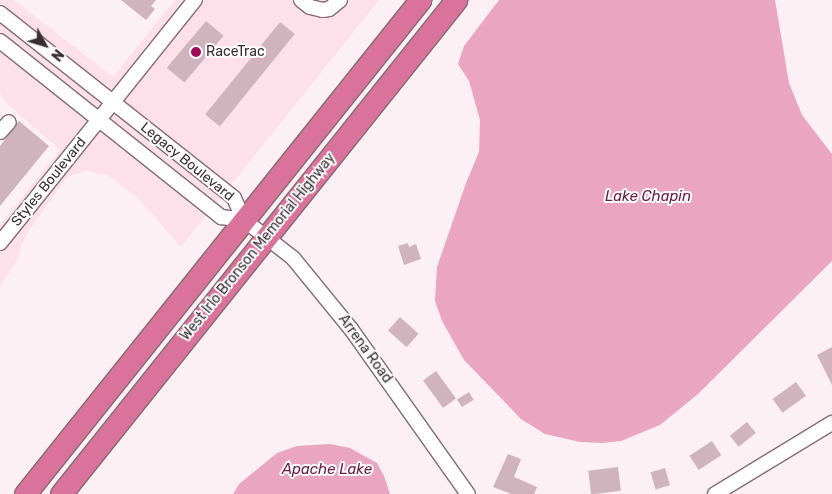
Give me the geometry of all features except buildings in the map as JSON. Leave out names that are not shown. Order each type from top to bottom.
[{"type":"highway","name":"West Irlo Bronson Memorial Highway","points":[[25,494],[420,0]]},
{"type":"highway","name":"West Irlo Bronson Memorial Highway","points":[[61,494],[456,0]]},
{"type":"street","name":"Styles Boulevard","points":[[0,243],[195,0]]},
{"type":"street","points":[[301,0],[310,8],[322,10],[329,9],[340,0]]},
{"type":"street","name":"Legacy Boulevard","points":[[0,13],[234,198],[244,220]]},
{"type":"street","name":"Legacy Boulevard","points":[[0,41],[221,217],[244,220]]},
{"type":"street","name":"Arrena Road","points":[[244,220],[293,258],[319,286],[468,494]]},
{"type":"street","points":[[715,494],[832,423]]},
{"type":"shaded area","points":[[0,0],[14,0],[113,77],[175,0],[379,0],[181,247],[137,197],[107,175],[86,171],[71,175],[64,181],[30,229],[21,245],[19,257],[0,287],[0,225],[60,150],[6,103],[0,94]]},
{"type":"water","name":"Lake Chapin","points":[[499,0],[775,0],[789,83],[802,115],[832,154],[832,261],[698,394],[660,425],[621,441],[602,443],[580,442],[545,434],[521,419],[464,360],[442,321],[435,301],[437,267],[466,183],[479,152],[480,120],[469,81],[458,64],[464,46]]},
{"type":"water","name":"Apache Lake","points":[[330,444],[350,448],[377,463],[390,494],[233,494],[239,484],[277,453],[297,446]]},
{"type":"place","name":"RaceTrac","points":[[196,52]]}]
